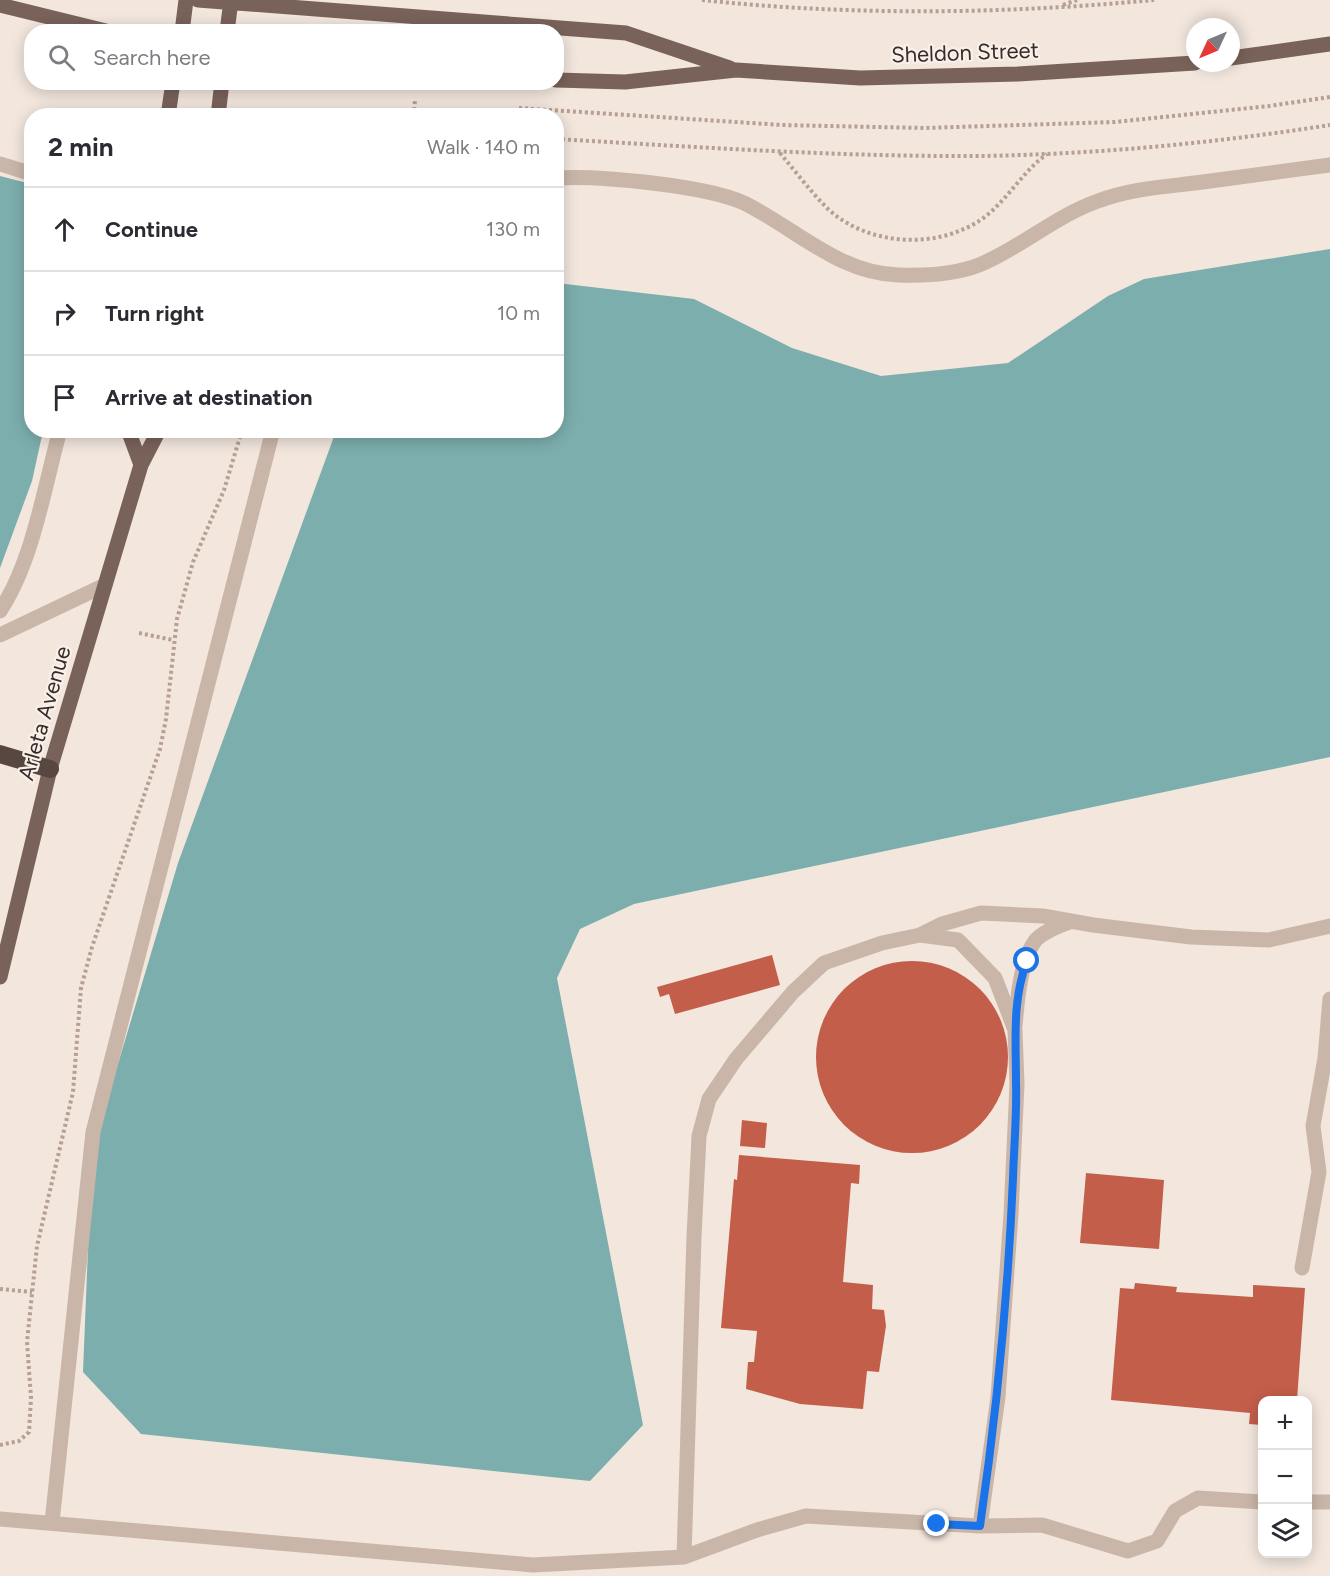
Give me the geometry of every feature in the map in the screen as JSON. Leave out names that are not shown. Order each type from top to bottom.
[{"type":"highway","points":[[0,754],[50,769]]},
{"type":"main road","points":[[183,24],[186,0]]},
{"type":"main road","name":"Sheldon Street","points":[[198,0],[515,24]]},
{"type":"main road","points":[[229,24],[231,1]]},
{"type":"main road","points":[[0,5],[77,24]]},
{"type":"main road","name":"Sheldon Street","points":[[564,28],[626,33],[736,70]]},
{"type":"main road","points":[[1240,57],[1330,44]]},
{"type":"main road","name":"Sheldon Street","points":[[564,80],[625,82],[736,70],[861,78],[1018,74],[1186,64]]},
{"type":"main road","points":[[169,108],[173,90]]},
{"type":"main road","points":[[219,108],[221,90]]},
{"type":"main road","points":[[131,438],[141,465]]},
{"type":"main road","name":"Arleta Avenue","points":[[0,977],[50,769],[141,465],[155,438]]},
{"type":"lane","points":[[0,164],[24,172]]},
{"type":"lane","points":[[564,178],[636,183],[705,191],[743,203],[818,250],[855,266],[896,275],[941,275],[979,265],[1060,217],[1098,200],[1140,189],[1330,165]]},
{"type":"lane","points":[[0,611],[14,590],[22,567],[58,438]]},
{"type":"lane","points":[[52,1523],[93,1132],[271,438]]},
{"type":"lane","points":[[0,635],[105,585]]},
{"type":"lane","points":[[684,1557],[699,1136],[709,1099],[750,1042],[793,992],[824,963],[882,943],[920,935],[942,924],[981,913],[1043,916],[1191,937],[1269,940],[1330,926]]},
{"type":"lane","points":[[980,1526],[998,1397],[1011,1214],[1017,1084],[1015,1030],[1020,981],[1035,941],[1052,929],[1072,921]]},
{"type":"lane","points":[[920,935],[958,940],[995,978],[1015,1030]]},
{"type":"lane","points":[[1302,1268],[1319,1172],[1313,1126],[1330,999]]},
{"type":"lane","points":[[1318,1095],[1330,1105]]},
{"type":"lane","points":[[0,1519],[533,1564],[684,1557],[757,1530],[806,1516],[980,1526],[1042,1525],[1128,1551],[1157,1541],[1175,1511],[1198,1498],[1258,1502]]},
{"type":"lane","points":[[1312,1502],[1330,1502]]},
{"type":"path","points":[[702,0],[756,6],[920,11],[1057,7],[1154,0]]},
{"type":"path","points":[[1057,7],[1077,0]]},
{"type":"path","points":[[564,111],[782,125],[924,128],[1115,122],[1269,106],[1330,97]]},
{"type":"path","points":[[414,108],[415,99]]},
{"type":"path","points":[[564,140],[779,153],[922,156],[1048,153],[1199,142],[1330,125]]},
{"type":"path","points":[[779,153],[829,209],[842,219],[876,235],[912,240],[952,233],[981,219],[995,208],[1024,173],[1048,153]]},
{"type":"path","points":[[0,1445],[19,1441],[29,1432],[27,1342],[32,1292],[44,1208],[73,1092],[79,1005],[86,964],[160,749],[166,719],[173,639],[193,562],[224,489],[240,438]]},
{"type":"path","points":[[139,633],[173,639]]},
{"type":"path","points":[[0,1289],[32,1292]]},
{"type":"water","points":[[0,176],[24,182],[24,438],[41,438],[32,481],[0,568]]},
{"type":"water","points":[[1330,249],[1330,757],[634,904],[580,929],[557,978],[643,1425],[590,1481],[141,1434],[83,1372],[92,1151],[178,863],[333,438],[564,438],[564,284],[694,299],[792,348],[881,376],[1008,363],[1108,296],[1144,279]]},
{"type":"building","points":[[772,955],[780,985],[675,1014],[669,994],[660,997],[657,987]]},
{"type":"building","points":[[912,961],[949,968],[980,989],[1001,1020],[1008,1057],[1001,1094],[980,1125],[949,1146],[912,1153],[875,1146],[844,1125],[823,1094],[816,1057],[823,1020],[844,989],[875,968]]},
{"type":"building","points":[[742,1120],[767,1123],[765,1148],[740,1146]]},
{"type":"building","points":[[739,1155],[860,1165],[859,1184],[851,1183],[843,1282],[873,1285],[872,1309],[884,1310],[886,1326],[879,1372],[867,1371],[863,1409],[800,1404],[746,1389],[748,1362],[754,1362],[757,1331],[721,1328],[734,1179],[737,1180]]},
{"type":"building","points":[[1086,1173],[1164,1180],[1159,1249],[1080,1243]]},
{"type":"building","points":[[1135,1283],[1177,1287],[1176,1292],[1253,1297],[1253,1285],[1305,1288],[1297,1396],[1258,1396],[1258,1425],[1249,1424],[1250,1413],[1111,1400],[1120,1288],[1134,1289]]},
{"type":"route","points":[[937,1524],[980,1526],[998,1397],[1011,1214],[1017,1084],[1015,1030],[1020,981],[1027,961]]}]
